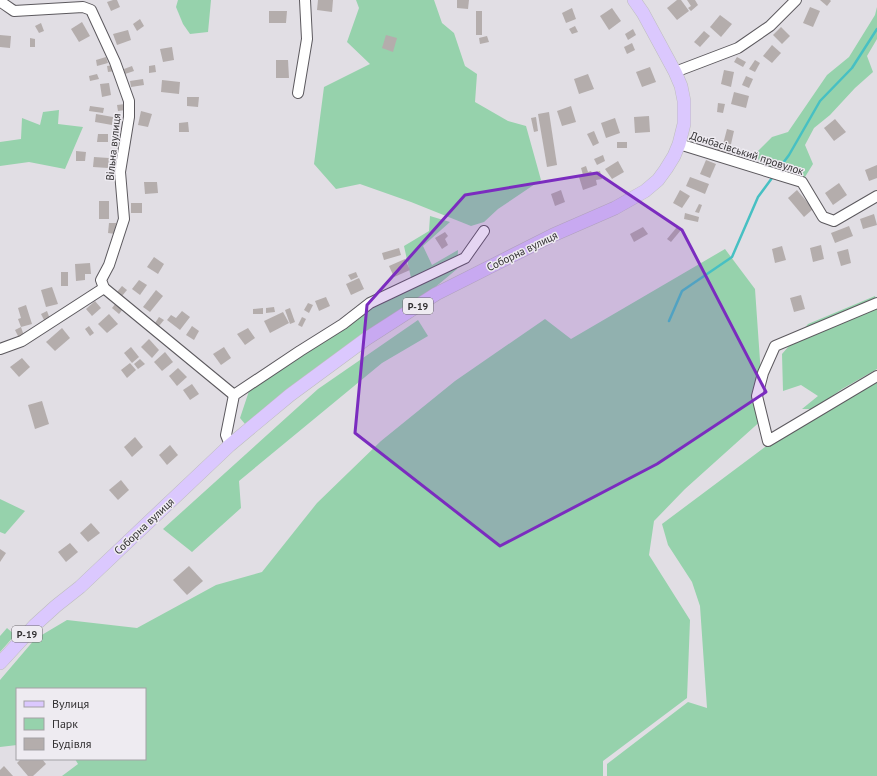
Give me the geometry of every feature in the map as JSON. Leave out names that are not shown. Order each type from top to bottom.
[{"type":"main road","name":"Соборна вулиця","points":[[0,663],[35,625],[80,587],[230,445],[290,395],[366,339],[436,294],[553,235],[615,208],[645,191],[658,180],[680,144],[684,124],[684,101],[681,86],[675,72],[643,13],[634,0]]},
{"type":"street","name":"Вільна вулиця","points":[[1,0],[1,2],[14,11],[83,7],[92,10],[115,62],[129,101],[129,117],[120,172],[124,219],[109,265],[100,280],[104,288]]},
{"type":"street","points":[[298,93],[307,39],[306,0]]},
{"type":"street","points":[[675,72],[738,48],[770,26],[796,0]]},
{"type":"street","name":"Донбасівський провулок","points":[[680,144],[802,182],[823,217],[834,221],[877,196]]},
{"type":"street","points":[[230,445],[226,435],[234,395],[343,324],[370,303],[465,258],[484,231]]},
{"type":"street","points":[[0,349],[22,341],[104,288],[234,395]]},
{"type":"street","points":[[877,303],[775,346],[763,373],[757,396],[768,441],[877,376]]},
{"type":"highlighted area","points":[[597,173],[682,230],[766,392],[657,464],[500,546],[355,433],[367,305],[465,195]]},
{"type":"green space","points":[[178,0],[211,0],[208,32],[190,34],[183,24],[176,7]]},
{"type":"green space","points":[[356,0],[434,0],[442,23],[454,33],[465,66],[477,74],[475,102],[508,121],[526,126],[541,180],[498,209],[484,222],[471,226],[411,202],[360,184],[336,189],[314,164],[324,87],[370,64],[347,42],[359,8]]},
{"type":"green space","points":[[877,7],[877,39],[867,56],[873,72],[855,88],[830,115],[814,128],[805,145],[813,164],[805,177],[786,168],[761,166],[756,153],[772,137],[788,132],[827,75],[849,57],[875,15]]},
{"type":"green space","points":[[59,110],[58,124],[83,127],[65,169],[29,162],[0,166],[0,142],[21,139],[22,118],[40,125],[43,112]]},
{"type":"green space","points":[[430,216],[450,222],[423,246],[432,265],[458,250],[457,269],[433,289],[349,344],[245,424],[240,418],[250,388],[348,327],[373,307],[413,287],[404,246],[429,231]]},
{"type":"green space","points":[[725,249],[755,289],[764,418],[685,489],[654,521],[649,555],[690,620],[687,698],[603,761],[603,776],[62,776],[78,764],[76,760],[146,760],[146,688],[16,688],[16,745],[0,747],[0,680],[35,639],[67,620],[137,628],[216,585],[262,572],[317,503],[381,441],[455,381],[545,319],[571,339]]},
{"type":"green space","points":[[875,296],[877,302],[877,369],[842,389],[814,409],[802,409],[818,396],[801,385],[783,391],[782,354],[808,324]]},
{"type":"green space","points":[[418,320],[428,336],[382,363],[239,481],[241,508],[192,552],[163,529],[318,389]]},
{"type":"green space","points":[[877,378],[877,776],[607,776],[607,764],[688,702],[707,708],[700,606],[692,582],[668,545],[662,524],[769,444]]},
{"type":"green space","points":[[0,499],[25,511],[5,534],[0,532]]},
{"type":"green space","points":[[7,628],[15,635],[0,652],[0,636]]},
{"type":"building","points":[[117,0],[120,7],[111,11],[107,2]]},
{"type":"building","points":[[318,0],[333,0],[332,12],[317,10]]},
{"type":"building","points":[[457,0],[469,0],[468,9],[457,8]]},
{"type":"building","points":[[677,0],[681,0],[689,11],[677,20],[667,8]]},
{"type":"building","points":[[687,0],[695,0],[698,5],[691,11],[688,8],[691,6]]},
{"type":"building","points":[[820,0],[830,0],[831,1],[827,6]]},
{"type":"building","points":[[810,7],[820,11],[813,27],[803,23]]},
{"type":"building","points":[[572,8],[576,19],[566,23],[562,13]]},
{"type":"building","points":[[612,8],[621,21],[609,30],[600,16]]},
{"type":"building","points":[[269,11],[287,11],[286,23],[269,23]]},
{"type":"building","points":[[476,11],[482,11],[482,35],[476,35]]},
{"type":"building","points":[[720,15],[732,24],[721,37],[710,27]]},
{"type":"building","points":[[140,19],[144,26],[137,31],[133,24]]},
{"type":"building","points":[[82,22],[90,36],[79,42],[71,29]]},
{"type":"building","points":[[41,23],[44,31],[39,33],[35,26]]},
{"type":"building","points":[[575,26],[578,32],[572,34],[569,29]]},
{"type":"building","points":[[781,27],[790,36],[782,44],[773,35]]},
{"type":"building","points":[[633,29],[636,35],[628,40],[625,34]]},
{"type":"building","points":[[128,30],[131,40],[117,45],[113,34]]},
{"type":"building","points":[[704,31],[710,36],[700,47],[694,42]]},
{"type":"building","points":[[0,35],[11,36],[10,48],[0,47]]},
{"type":"building","points":[[386,35],[397,38],[393,52],[382,48]]},
{"type":"building","points":[[487,36],[489,42],[480,44],[479,38]]},
{"type":"building","points":[[30,38],[35,39],[35,47],[30,47]]},
{"type":"building","points":[[632,43],[635,50],[627,54],[624,47]]},
{"type":"building","points":[[772,45],[781,53],[772,63],[763,56]]},
{"type":"building","points":[[172,47],[174,60],[163,62],[160,49]]},
{"type":"building","points":[[106,57],[108,63],[97,66],[96,60]]},
{"type":"building","points":[[737,57],[746,62],[743,67],[734,62]]},
{"type":"building","points":[[276,60],[288,60],[289,78],[276,78]]},
{"type":"building","points":[[755,60],[760,63],[755,72],[749,69]]},
{"type":"building","points":[[114,65],[115,71],[108,72],[107,66]]},
{"type":"building","points":[[155,65],[156,72],[149,73],[149,66]]},
{"type":"building","points":[[132,66],[134,71],[125,74],[124,69]]},
{"type":"building","points":[[650,67],[656,82],[642,87],[636,72]]},
{"type":"building","points":[[724,70],[734,72],[731,87],[721,84]]},
{"type":"building","points":[[97,74],[99,79],[90,81],[89,76]]},
{"type":"building","points":[[588,74],[594,89],[579,94],[574,79]]},
{"type":"building","points":[[746,76],[753,79],[749,88],[742,85]]},
{"type":"building","points":[[143,79],[144,85],[131,87],[130,81]]},
{"type":"building","points":[[162,80],[180,82],[179,94],[161,92]]},
{"type":"building","points":[[109,83],[111,95],[102,97],[100,84]]},
{"type":"building","points":[[734,92],[749,96],[746,108],[731,104]]},
{"type":"building","points":[[187,97],[199,97],[198,107],[187,106]]},
{"type":"building","points":[[718,103],[725,104],[723,113],[717,112]]},
{"type":"building","points":[[125,104],[126,110],[118,111],[117,105]]},
{"type":"building","points":[[90,106],[104,108],[103,113],[89,111]]},
{"type":"building","points":[[571,106],[576,122],[562,126],[557,111]]},
{"type":"building","points":[[141,111],[152,114],[148,127],[138,125]]},
{"type":"building","points":[[549,112],[557,165],[547,167],[538,114]]},
{"type":"building","points":[[96,114],[113,117],[112,125],[95,122]]},
{"type":"building","points":[[649,116],[650,132],[635,133],[634,117]]},
{"type":"building","points":[[536,117],[538,131],[534,132],[531,118]]},
{"type":"building","points":[[615,118],[620,133],[606,138],[601,123]]},
{"type":"building","points":[[835,119],[846,132],[834,141],[824,128]]},
{"type":"building","points":[[188,122],[189,132],[179,132],[179,123]]},
{"type":"building","points":[[727,129],[734,131],[729,153],[717,151],[718,147],[722,148]]},
{"type":"building","points":[[594,131],[599,143],[593,146],[587,134]]},
{"type":"building","points":[[98,134],[108,134],[108,142],[97,142]]},
{"type":"building","points":[[617,142],[627,142],[627,148],[617,148]]},
{"type":"building","points":[[76,151],[86,152],[85,161],[76,161]]},
{"type":"building","points":[[603,155],[605,161],[597,165],[594,159]]},
{"type":"building","points":[[94,157],[109,158],[108,168],[93,167]]},
{"type":"building","points":[[706,160],[716,164],[710,178],[700,174]]},
{"type":"building","points":[[618,161],[624,172],[612,179],[605,169]]},
{"type":"building","points":[[877,165],[877,178],[869,181],[865,170]]},
{"type":"building","points":[[586,166],[588,172],[591,171],[592,173],[600,171],[602,179],[596,180],[597,185],[583,190],[579,177],[583,175],[581,168]]},
{"type":"building","points":[[690,177],[709,184],[705,194],[686,186]]},
{"type":"building","points":[[144,182],[157,182],[158,193],[145,194]]},
{"type":"building","points":[[839,183],[847,195],[833,205],[825,193]]},
{"type":"building","points":[[561,190],[565,202],[555,206],[551,194]]},
{"type":"building","points":[[680,190],[690,196],[682,208],[673,203]]},
{"type":"building","points":[[797,190],[813,209],[804,217],[788,198]]},
{"type":"building","points":[[99,201],[109,201],[109,219],[99,219]]},
{"type":"building","points":[[131,203],[142,203],[142,213],[131,213]]},
{"type":"building","points":[[699,204],[702,205],[699,213],[695,212]]},
{"type":"building","points":[[685,213],[699,217],[698,222],[684,219]]},
{"type":"building","points":[[874,214],[877,225],[863,229],[860,219]]},
{"type":"building","points":[[109,223],[116,223],[115,234],[108,233]]},
{"type":"building","points":[[849,226],[853,236],[835,243],[831,233]]},
{"type":"building","points":[[643,227],[648,234],[634,242],[630,234]]},
{"type":"building","points":[[677,227],[681,230],[671,242],[667,239]]},
{"type":"building","points":[[445,232],[448,236],[445,239],[448,245],[442,249],[435,238]]},
{"type":"building","points":[[821,245],[824,259],[813,262],[810,248]]},
{"type":"building","points":[[782,246],[786,260],[775,263],[772,249]]},
{"type":"building","points":[[399,248],[401,255],[384,260],[382,253]]},
{"type":"building","points":[[848,249],[851,263],[841,266],[837,252]]},
{"type":"building","points":[[154,257],[164,264],[158,274],[147,267]]},
{"type":"building","points":[[405,259],[410,270],[394,277],[389,266]]},
{"type":"building","points":[[90,263],[91,274],[85,274],[85,280],[76,281],[75,264]]},
{"type":"building","points":[[61,272],[68,272],[68,286],[61,286]]},
{"type":"building","points":[[356,272],[358,277],[351,280],[348,275]]},
{"type":"building","points":[[359,278],[364,289],[351,295],[346,284]]},
{"type":"building","points":[[139,280],[147,285],[140,295],[132,289]]},
{"type":"building","points":[[122,286],[127,290],[122,296],[117,292]]},
{"type":"building","points":[[52,287],[58,304],[46,307],[41,290]]},
{"type":"building","points":[[156,290],[163,296],[150,312],[143,307]]},
{"type":"building","points":[[801,295],[805,309],[794,312],[790,298]]},
{"type":"building","points":[[326,297],[330,306],[319,311],[315,301]]},
{"type":"building","points":[[95,301],[101,308],[92,316],[86,309]]},
{"type":"building","points":[[116,303],[123,309],[119,314],[112,308]]},
{"type":"building","points":[[308,303],[313,305],[309,313],[304,310]]},
{"type":"building","points":[[26,305],[32,324],[21,327],[18,319],[21,318],[18,308]]},
{"type":"building","points":[[274,307],[275,312],[266,313],[266,308]]},
{"type":"building","points":[[263,308],[263,314],[253,314],[253,309]]},
{"type":"building","points":[[290,308],[295,322],[290,324],[285,310]]},
{"type":"building","points":[[47,311],[50,319],[45,322],[41,314]]},
{"type":"building","points":[[182,311],[190,317],[180,330],[167,320],[171,315],[176,318]]},
{"type":"building","points":[[283,312],[289,323],[270,333],[264,321]]},
{"type":"building","points":[[109,314],[118,324],[107,333],[98,324]]},
{"type":"building","points":[[159,317],[164,320],[159,326],[155,323]]},
{"type":"building","points":[[302,317],[306,319],[302,327],[298,325]]},
{"type":"building","points":[[89,326],[94,333],[90,336],[85,329]]},
{"type":"building","points":[[192,326],[199,331],[194,340],[186,335]]},
{"type":"building","points":[[21,327],[24,336],[19,338],[15,330]]},
{"type":"building","points":[[62,328],[70,338],[55,351],[46,342]]},
{"type":"building","points":[[248,328],[255,338],[245,345],[237,334]]},
{"type":"building","points":[[149,339],[159,350],[152,358],[141,347]]},
{"type":"building","points":[[131,347],[139,357],[132,363],[124,353]]},
{"type":"building","points":[[224,347],[231,358],[221,365],[213,354]]},
{"type":"building","points":[[165,352],[173,362],[162,371],[154,362]]},
{"type":"building","points":[[22,358],[30,367],[19,377],[10,367]]},
{"type":"building","points":[[140,359],[145,364],[138,369],[134,364]]},
{"type":"building","points":[[130,363],[136,370],[127,378],[121,370]]},
{"type":"building","points":[[178,368],[187,377],[177,386],[169,376]]},
{"type":"building","points":[[192,384],[199,394],[190,400],[183,390]]},
{"type":"building","points":[[42,401],[49,424],[35,429],[28,405]]},
{"type":"building","points":[[135,437],[143,447],[132,457],[124,447]]},
{"type":"building","points":[[170,445],[178,455],[167,465],[159,455]]},
{"type":"building","points":[[121,480],[129,490],[118,500],[109,490]]},
{"type":"building","points":[[91,523],[100,533],[88,542],[80,533]]},
{"type":"building","points":[[70,543],[78,552],[66,562],[58,552]]},
{"type":"building","points":[[0,549],[6,553],[0,562]]},
{"type":"building","points":[[189,566],[203,581],[187,595],[173,580]]},
{"type":"building","points":[[20,760],[43,760],[46,764],[33,776],[28,776],[17,763]]},
{"type":"building","points":[[4,766],[13,776],[0,776],[0,770]]},
{"type":"waterway","points":[[780,167],[789,155],[820,101],[852,68],[877,29]]},
{"type":"waterway","points":[[669,321],[682,291],[732,257],[758,197],[772,178]]}]
